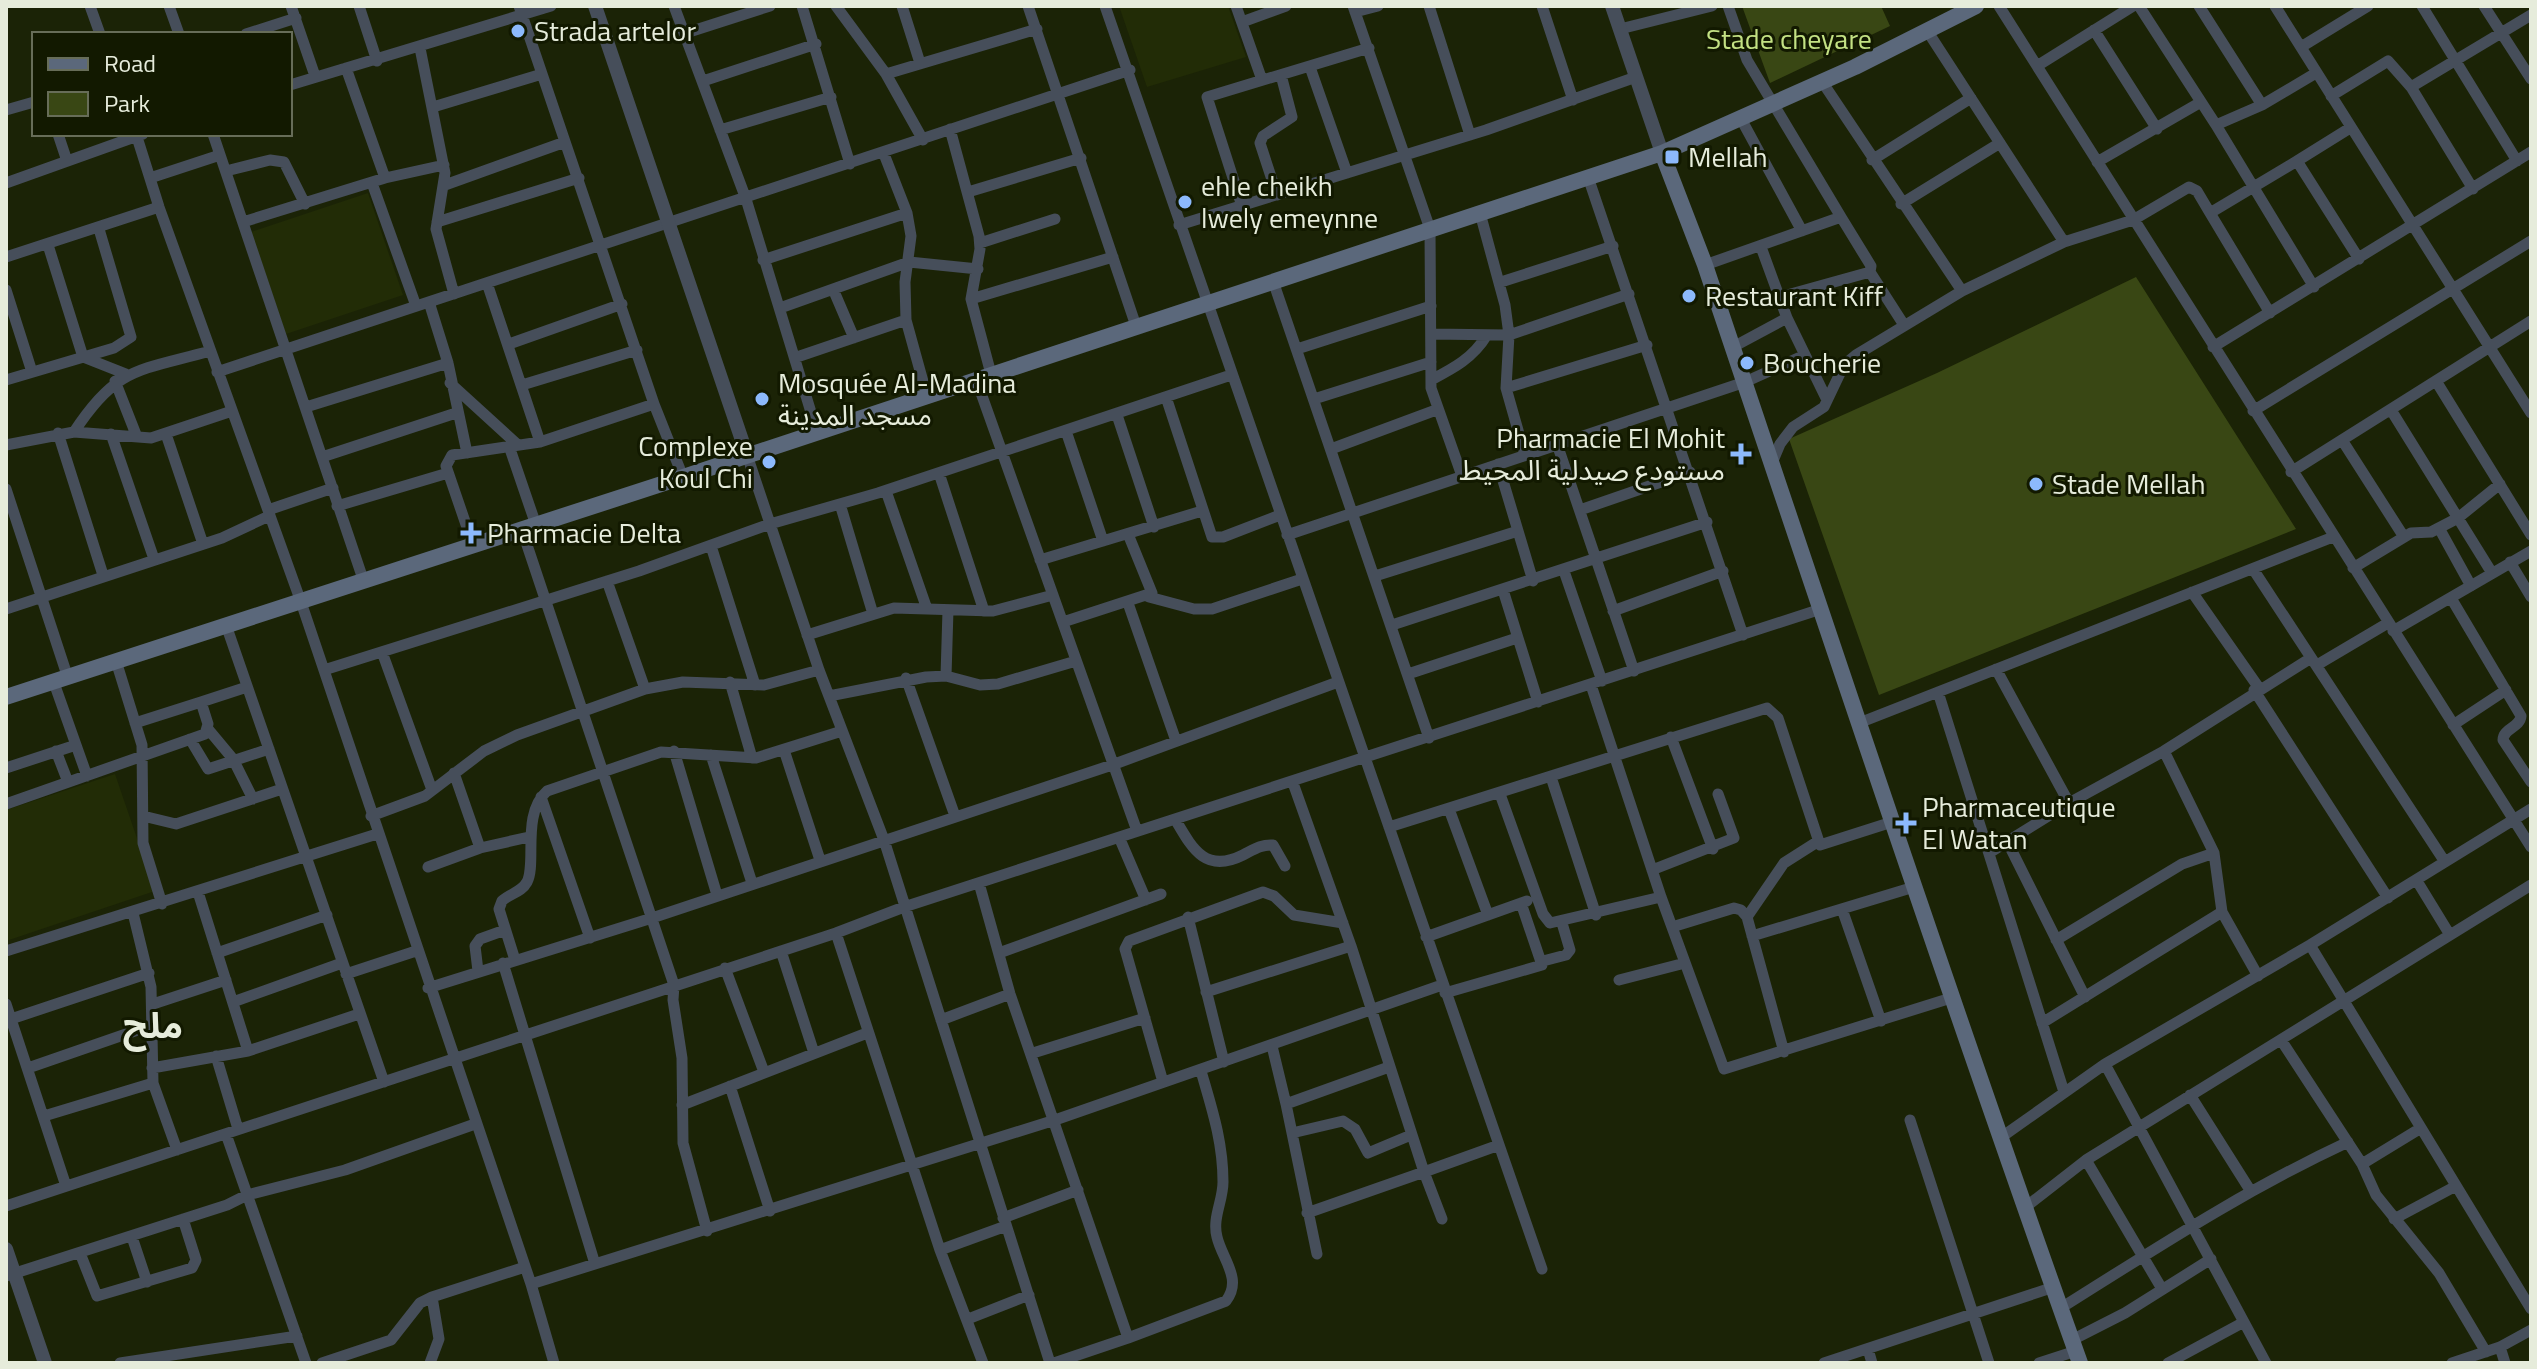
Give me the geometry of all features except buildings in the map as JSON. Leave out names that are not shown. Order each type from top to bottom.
[{"type":"main road","points":[[6,697],[529,528],[1662,153],[1928,32],[1976,6]]},
{"type":"main road","points":[[1662,153],[1705,265],[1951,998],[2003,1136],[2076,1351]]},
{"type":"street","points":[[90,6],[99,32]]},
{"type":"street","points":[[169,6],[178,32]]},
{"type":"street","points":[[359,6],[377,61]]},
{"type":"street","points":[[292,84],[420,48],[521,11],[551,6]]},
{"type":"street","points":[[595,6],[819,670],[884,840],[1052,1363],[1226,1301],[1231,1295],[1233,1276],[1217,1238],[1215,1220],[1223,1193],[1222,1144],[1201,1071]]},
{"type":"street","points":[[674,6],[746,199],[763,260],[797,357],[817,432]]},
{"type":"street","points":[[686,33],[770,6]]},
{"type":"street","points":[[802,6],[850,164]]},
{"type":"street","points":[[836,6],[886,74],[923,140]]},
{"type":"street","points":[[902,6],[920,63]]},
{"type":"street","points":[[1028,6],[1060,93],[1136,326]]},
{"type":"street","points":[[1105,6],[1130,70],[1179,225],[1542,1269]]},
{"type":"street","points":[[1236,6],[1262,80]]},
{"type":"street","points":[[1242,22],[1284,6]]},
{"type":"street","points":[[1378,6],[1354,9],[1430,229],[1431,380],[1436,410],[1462,476]]},
{"type":"street","points":[[1429,6],[1470,135]]},
{"type":"street","points":[[1542,6],[1573,100]]},
{"type":"street","points":[[1612,6],[1662,153]]},
{"type":"street","points":[[1620,29],[1712,6]]},
{"type":"street","points":[[1728,6],[1747,60],[1904,325]]},
{"type":"street","points":[[1999,6],[2531,847]]},
{"type":"street","points":[[2037,66],[2133,6]]},
{"type":"street","points":[[2139,6],[2216,125],[2314,287]]},
{"type":"street","points":[[2199,6],[2262,105]]},
{"type":"street","points":[[2275,6],[2531,413]]},
{"type":"street","points":[[2422,6],[2517,161]]},
{"type":"street","points":[[2484,6],[2531,79]]},
{"type":"street","points":[[2301,47],[2363,7]]},
{"type":"street","points":[[521,11],[654,404],[683,477]]},
{"type":"street","points":[[250,32],[294,12],[315,76]]},
{"type":"street","points":[[2411,87],[2531,15]]},
{"type":"street","points":[[886,74],[1037,29]]},
{"type":"street","points":[[2094,30],[2157,129]]},
{"type":"street","points":[[1928,32],[2064,242]]},
{"type":"street","points":[[703,81],[816,44]]},
{"type":"street","points":[[420,48],[444,165],[445,185],[437,222],[454,294]]},
{"type":"street","points":[[1242,206],[1207,97],[1369,48]]},
{"type":"street","points":[[2331,96],[2388,61],[2411,87],[2473,189]]},
{"type":"street","points":[[1310,67],[1347,173]]},
{"type":"street","points":[[346,68],[385,178]]},
{"type":"street","points":[[217,372],[668,222],[884,154],[1130,70]]},
{"type":"street","points":[[2216,125],[2262,105],[2316,73]]},
{"type":"street","points":[[433,107],[542,74]]},
{"type":"street","points":[[1277,195],[1260,143],[1263,136],[1292,117],[1281,75]]},
{"type":"street","points":[[1179,225],[1470,135],[1636,77]]},
{"type":"street","points":[[1821,80],[1962,291]]},
{"type":"street","points":[[720,130],[831,97]]},
{"type":"street","points":[[1872,160],[1971,98]]},
{"type":"street","points":[[2097,162],[2201,102]]},
{"type":"street","points":[[6,110],[32,103]]},
{"type":"street","points":[[1740,117],[1802,231]]},
{"type":"street","points":[[2210,213],[2350,128]]},
{"type":"street","points":[[950,129],[980,243],[971,299],[1001,453],[1137,831]]},
{"type":"street","points":[[59,136],[67,161]]},
{"type":"street","points":[[6,183],[136,136]]},
{"type":"street","points":[[139,136],[159,207],[301,602],[428,988],[531,1284],[554,1363]]},
{"type":"street","points":[[214,136],[364,582]]},
{"type":"street","points":[[445,185],[565,142]]},
{"type":"street","points":[[1901,204],[2000,143]]},
{"type":"street","points":[[2213,347],[2531,152]]},
{"type":"street","points":[[884,154],[907,213],[911,236],[906,320],[927,396]]},
{"type":"street","points":[[150,178],[220,155]]},
{"type":"street","points":[[968,192],[1081,158]]},
{"type":"street","points":[[226,171],[270,160],[284,162],[305,204]]},
{"type":"street","points":[[2297,161],[2359,259]]},
{"type":"street","points":[[243,222],[385,178],[444,165]]},
{"type":"street","points":[[1588,177],[1743,635]]},
{"type":"street","points":[[437,222],[579,178]]},
{"type":"street","points":[[372,183],[416,306]]},
{"type":"street","points":[[1772,463],[1793,427],[1824,407],[1844,365],[1904,325],[1962,291],[2064,242],[2133,220],[2189,187],[2197,191],[2270,313]]},
{"type":"street","points":[[6,257],[159,207]]},
{"type":"street","points":[[763,260],[907,213]]},
{"type":"street","points":[[1480,213],[1501,282],[1509,335],[1506,388],[1525,455]]},
{"type":"street","points":[[1705,265],[1841,217]]},
{"type":"street","points":[[980,243],[1055,219]]},
{"type":"street","points":[[6,380],[114,348],[132,334],[99,229]]},
{"type":"street","points":[[2253,411],[2531,241]]},
{"type":"street","points":[[48,245],[83,357],[120,378],[137,437]]},
{"type":"street","points":[[1501,282],[1613,246]]},
{"type":"street","points":[[1761,247],[1787,318],[1827,400]]},
{"type":"street","points":[[971,299],[1113,257]]},
{"type":"street","points":[[780,308],[909,262],[978,269]]},
{"type":"street","points":[[1780,297],[1870,272]]},
{"type":"street","points":[[1273,281],[1429,738]]},
{"type":"street","points":[[487,283],[540,442]]},
{"type":"street","points":[[833,289],[854,338]]},
{"type":"street","points":[[6,290],[32,372]]},
{"type":"street","points":[[1431,334],[1509,335],[1629,294]]},
{"type":"street","points":[[429,302],[448,363],[449,383],[467,453]]},
{"type":"street","points":[[509,344],[622,304]]},
{"type":"street","points":[[1297,349],[1431,306]]},
{"type":"street","points":[[1733,347],[1787,318]]},
{"type":"street","points":[[797,357],[906,320]]},
{"type":"street","points":[[2291,472],[2531,321]]},
{"type":"street","points":[[1431,380],[1458,367],[1477,350],[1487,335]]},
{"type":"street","points":[[1506,388],[1647,345]]},
{"type":"street","points":[[522,385],[637,350]]},
{"type":"street","points":[[74,432],[120,378],[210,351]]},
{"type":"street","points":[[1287,535],[1745,382],[1805,355]]},
{"type":"street","points":[[1314,399],[1431,362]]},
{"type":"street","points":[[306,407],[448,363]]},
{"type":"street","points":[[324,670],[607,581],[770,524],[886,491],[1231,375]]},
{"type":"street","points":[[2436,381],[2531,535]]},
{"type":"street","points":[[449,383],[513,446],[547,600],[674,985],[673,1000],[682,1058],[683,1143],[707,1231]]},
{"type":"street","points":[[1166,397],[1209,531],[1216,538],[1280,515]]},
{"type":"street","points":[[473,545],[448,473],[447,460],[467,453],[540,442],[654,404]]},
{"type":"street","points":[[1331,449],[1436,410]]},
{"type":"street","points":[[2391,410],[2492,573]]},
{"type":"street","points":[[6,445],[58,433],[137,437],[166,434],[232,411]]},
{"type":"street","points":[[322,457],[456,413]]},
{"type":"street","points":[[1117,415],[1154,527]]},
{"type":"street","points":[[1066,431],[1103,541]]},
{"type":"street","points":[[58,433],[103,575]]},
{"type":"street","points":[[111,434],[154,559]]},
{"type":"street","points":[[166,434],[203,544]]},
{"type":"street","points":[[2342,440],[2404,537]]},
{"type":"street","points":[[1557,444],[1634,671]]},
{"type":"street","points":[[1498,464],[1533,581]]},
{"type":"street","points":[[1580,510],[1690,472]]},
{"type":"street","points":[[337,506],[448,473]]},
{"type":"street","points":[[939,473],[984,611]]},
{"type":"street","points":[[2353,568],[2404,537],[2439,528],[2458,518],[2500,484]]},
{"type":"street","points":[[6,609],[203,544],[333,488]]},
{"type":"street","points":[[6,489],[40,596],[76,745],[87,776]]},
{"type":"street","points":[[886,491],[927,609]]},
{"type":"street","points":[[840,504],[873,614]]},
{"type":"street","points":[[1040,560],[1202,511]]},
{"type":"street","points":[[1392,625],[1707,522]]},
{"type":"street","points":[[2439,528],[2471,586]]},
{"type":"street","points":[[1375,576],[1518,531]]},
{"type":"street","points":[[1128,534],[1152,588],[1149,597]]},
{"type":"street","points":[[1859,723],[2333,537]]},
{"type":"street","points":[[711,546],[755,685]]},
{"type":"street","points":[[1989,853],[2069,803],[2164,751],[2257,689],[2451,598],[2531,551]]},
{"type":"street","points":[[2510,562],[2531,597]]},
{"type":"street","points":[[2253,569],[2445,862]]},
{"type":"street","points":[[1564,571],[1613,755],[1724,1069],[1951,998]]},
{"type":"street","points":[[1613,611],[1723,571]]},
{"type":"street","points":[[1063,622],[1149,597],[1194,609],[1212,609],[1302,579]]},
{"type":"street","points":[[607,581],[645,689]]},
{"type":"street","points":[[1503,590],[1538,702]]},
{"type":"street","points":[[2192,592],[2257,689],[2388,898]]},
{"type":"street","points":[[807,635],[894,608],[984,611],[1053,595]]},
{"type":"street","points":[[2451,598],[2521,720],[2505,733],[2503,740],[2531,782]]},
{"type":"street","points":[[1128,603],[1176,741]]},
{"type":"street","points":[[6,1206],[836,933],[904,907],[1821,609]]},
{"type":"street","points":[[946,676],[948,610]]},
{"type":"street","points":[[226,625],[384,1082]]},
{"type":"street","points":[[1408,674],[1517,638]]},
{"type":"street","points":[[382,652],[432,790]]},
{"type":"street","points":[[116,661],[142,756],[146,857],[162,904]]},
{"type":"street","points":[[829,696],[906,678],[946,676],[980,685],[998,684],[1076,661]]},
{"type":"street","points":[[1996,669],[2069,803]]},
{"type":"street","points":[[371,816],[425,796],[484,751],[645,689],[675,682],[755,685],[819,670]]},
{"type":"street","points":[[906,678],[955,816]]},
{"type":"street","points":[[730,682],[752,758]]},
{"type":"street","points":[[428,988],[652,918],[1112,765],[1338,682]]},
{"type":"street","points":[[135,723],[247,687]]},
{"type":"street","points":[[2453,725],[2506,690]]},
{"type":"street","points":[[1938,692],[2064,1092]]},
{"type":"street","points":[[201,702],[208,729],[233,759],[253,799]]},
{"type":"street","points":[[1389,827],[1767,708],[1774,711],[1805,796],[1817,842],[1825,846],[1892,822]]},
{"type":"street","points":[[6,804],[190,739],[208,729]]},
{"type":"street","points":[[595,1264],[523,1036],[499,909],[502,901],[517,892],[529,875],[529,837],[541,796],[558,785],[674,751],[752,758],[842,731]]},
{"type":"street","points":[[1671,737],[1713,849]]},
{"type":"street","points":[[190,739],[208,769],[269,749]]},
{"type":"street","points":[[6,768],[76,745]]},
{"type":"street","points":[[784,750],[820,860]]},
{"type":"street","points":[[56,751],[68,782]]},
{"type":"street","points":[[674,751],[717,895]]},
{"type":"street","points":[[2164,751],[2214,853],[2222,912],[2258,976]]},
{"type":"street","points":[[711,755],[752,883]]},
{"type":"street","points":[[454,773],[480,848]]},
{"type":"street","points":[[1551,777],[1596,915]]},
{"type":"street","points":[[1293,783],[1442,1219]]},
{"type":"street","points":[[143,816],[176,824],[282,789]]},
{"type":"street","points":[[1500,794],[1550,923],[1562,923],[1661,897]]},
{"type":"street","points":[[1652,870],[1713,849],[1734,838],[1718,794]]},
{"type":"street","points":[[541,796],[590,938]]},
{"type":"street","points":[[1449,809],[1488,915]]},
{"type":"street","points":[[2003,1136],[2105,1064],[2417,881],[2531,809]]},
{"type":"street","points":[[1175,819],[1196,854],[1214,861],[1231,861],[1264,845],[1273,845],[1285,866]]},
{"type":"street","points":[[6,951],[377,834]]},
{"type":"street","points":[[428,867],[480,848],[529,837]]},
{"type":"street","points":[[1119,837],[1146,900]]},
{"type":"street","points":[[2007,841],[2085,997]]},
{"type":"street","points":[[1747,917],[1784,863],[1817,842]]},
{"type":"street","points":[[2056,940],[2182,864],[2214,853]]},
{"type":"street","points":[[2417,881],[2450,935]]},
{"type":"street","points":[[979,883],[1010,994],[1033,1053],[1128,1338]]},
{"type":"street","points":[[2027,1206],[2086,1160],[2531,885]]},
{"type":"street","points":[[1752,936],[1914,887]]},
{"type":"street","points":[[198,892],[248,1051]]},
{"type":"street","points":[[1163,1082],[1125,949],[1129,941],[1263,892],[1274,896],[1294,915],[1343,923]]},
{"type":"street","points":[[999,953],[1161,894]]},
{"type":"street","points":[[1426,937],[1538,897]]},
{"type":"street","points":[[1521,903],[1543,961]]},
{"type":"street","points":[[1672,927],[1734,908],[1741,910],[1747,917],[1784,1052]]},
{"type":"street","points":[[1842,909],[1881,1021]]},
{"type":"street","points":[[2042,1023],[2222,912]]},
{"type":"street","points":[[133,913],[149,973],[153,1004],[153,1083],[177,1150]]},
{"type":"street","points":[[217,953],[327,915]]},
{"type":"street","points":[[1188,917],[1224,1062]]},
{"type":"street","points":[[531,1284],[1055,1120],[1371,1011],[1444,989],[1539,967],[1543,961],[1566,955],[1570,950],[1562,923]]},
{"type":"street","points":[[478,971],[475,946],[480,939],[505,930]]},
{"type":"street","points":[[836,933],[940,1250],[983,1363]]},
{"type":"street","points":[[2310,945],[2531,1309]]},
{"type":"street","points":[[1206,992],[1351,946]]},
{"type":"street","points":[[233,1002],[344,968],[416,951]]},
{"type":"street","points":[[781,951],[814,1053]]},
{"type":"street","points":[[1619,980],[1685,963]]},
{"type":"street","points":[[725,968],[764,1072]]},
{"type":"street","points":[[11,1019],[149,973]]},
{"type":"street","points":[[153,1004],[226,980]]},
{"type":"street","points":[[941,1020],[1010,994]]},
{"type":"street","points":[[6,1004],[66,1186]]},
{"type":"street","points":[[152,1068],[248,1051],[359,1014]]},
{"type":"street","points":[[1033,1053],[1145,1018]]},
{"type":"street","points":[[28,1068],[152,1025]]},
{"type":"street","points":[[682,1105],[867,1033]]},
{"type":"street","points":[[2281,1040],[2362,1164],[2376,1195],[2439,1273],[2486,1352]]},
{"type":"street","points":[[1272,1046],[1317,1254]]},
{"type":"street","points":[[216,1056],[238,1129]]},
{"type":"street","points":[[2105,1064],[2266,1363]]},
{"type":"street","points":[[1286,1104],[1389,1067]]},
{"type":"street","points":[[44,1116],[153,1083]]},
{"type":"street","points":[[730,1086],[770,1211]]},
{"type":"street","points":[[2190,1095],[2250,1190]]},
{"type":"street","points":[[1910,1120],[1989,1363]]},
{"type":"street","points":[[1292,1133],[1343,1121],[1355,1129],[1363,1151],[1368,1153],[1411,1135]]},
{"type":"street","points":[[10,1274],[132,1237],[227,1205],[247,1195],[345,1170],[475,1124]]},
{"type":"street","points":[[2362,1164],[2421,1128]]},
{"type":"street","points":[[226,1134],[306,1363]]},
{"type":"street","points":[[2061,1308],[2192,1223],[2250,1190],[2348,1142]]},
{"type":"street","points":[[1307,1213],[1499,1145]]},
{"type":"street","points":[[2086,1160],[2162,1289]]},
{"type":"street","points":[[2394,1219],[2456,1186]]},
{"type":"street","points":[[940,1250],[1078,1190]]},
{"type":"street","points":[[80,1253],[97,1296],[147,1282],[195,1264],[183,1219]]},
{"type":"street","points":[[132,1237],[147,1282]]},
{"type":"street","points":[[6,1249],[10,1274],[45,1363]]},
{"type":"street","points":[[2039,1363],[2076,1351],[2162,1289],[2211,1259]]},
{"type":"street","points":[[322,1363],[391,1340],[420,1303],[432,1297],[525,1267]]},
{"type":"street","points":[[1824,1363],[2054,1287]]},
{"type":"street","points":[[968,1319],[1029,1295]]},
{"type":"street","points":[[430,1363],[439,1339],[432,1297]]},
{"type":"street","points":[[2168,1363],[2244,1322]]},
{"type":"street","points":[[2452,1363],[2500,1347],[2531,1330]]},
{"type":"street","points":[[120,1363],[297,1336]]},
{"type":"street","points":[[2500,1347],[2505,1363]]},
{"type":"street","points":[[1868,1349],[1872,1363]]},
{"type":"shaded area","points":[[1119,6],[1228,6],[1246,57],[1147,87]]},
{"type":"shaded area","points":[[368,193],[403,295],[286,334],[251,232]]},
{"type":"shaded area","points":[[115,774],[155,891],[6,941],[6,810]]},
{"type":"green space","name":"Stade cheyare","points":[[1742,6],[1881,6],[1890,26],[1770,83]]},
{"type":"green space","name":"Stade Mellah","points":[[2136,277],[2296,529],[1879,695],[1789,439],[1937,373]]},
{"type":"place","name":"Strada artelor","points":[[518,31]]},
{"type":"place","name":"Mellah","points":[[1672,157]]},
{"type":"place","name":"ehle cheikh lwely emeynne","points":[[1185,202]]},
{"type":"place","name":"Restaurant Kiff","points":[[1689,296]]},
{"type":"place","name":"Boucherie","points":[[1747,363]]},
{"type":"place","name":"Mosquée Al-Madina مسجد المدينة","points":[[762,399]]},
{"type":"place","name":"Pharmacie El Mohit مستودع صيدلية المحيط","points":[[1741,454]]},
{"type":"place","name":"Complexe Koul Chi","points":[[769,462]]},
{"type":"place","name":"Stade Mellah","points":[[2036,484]]},
{"type":"place","name":"Pharmacie Delta","points":[[471,533]]},
{"type":"place","name":"Pharmaceutique El Watan","points":[[1906,823]]},
{"type":"district","name":"ملح","points":[[153,1025]]}]
